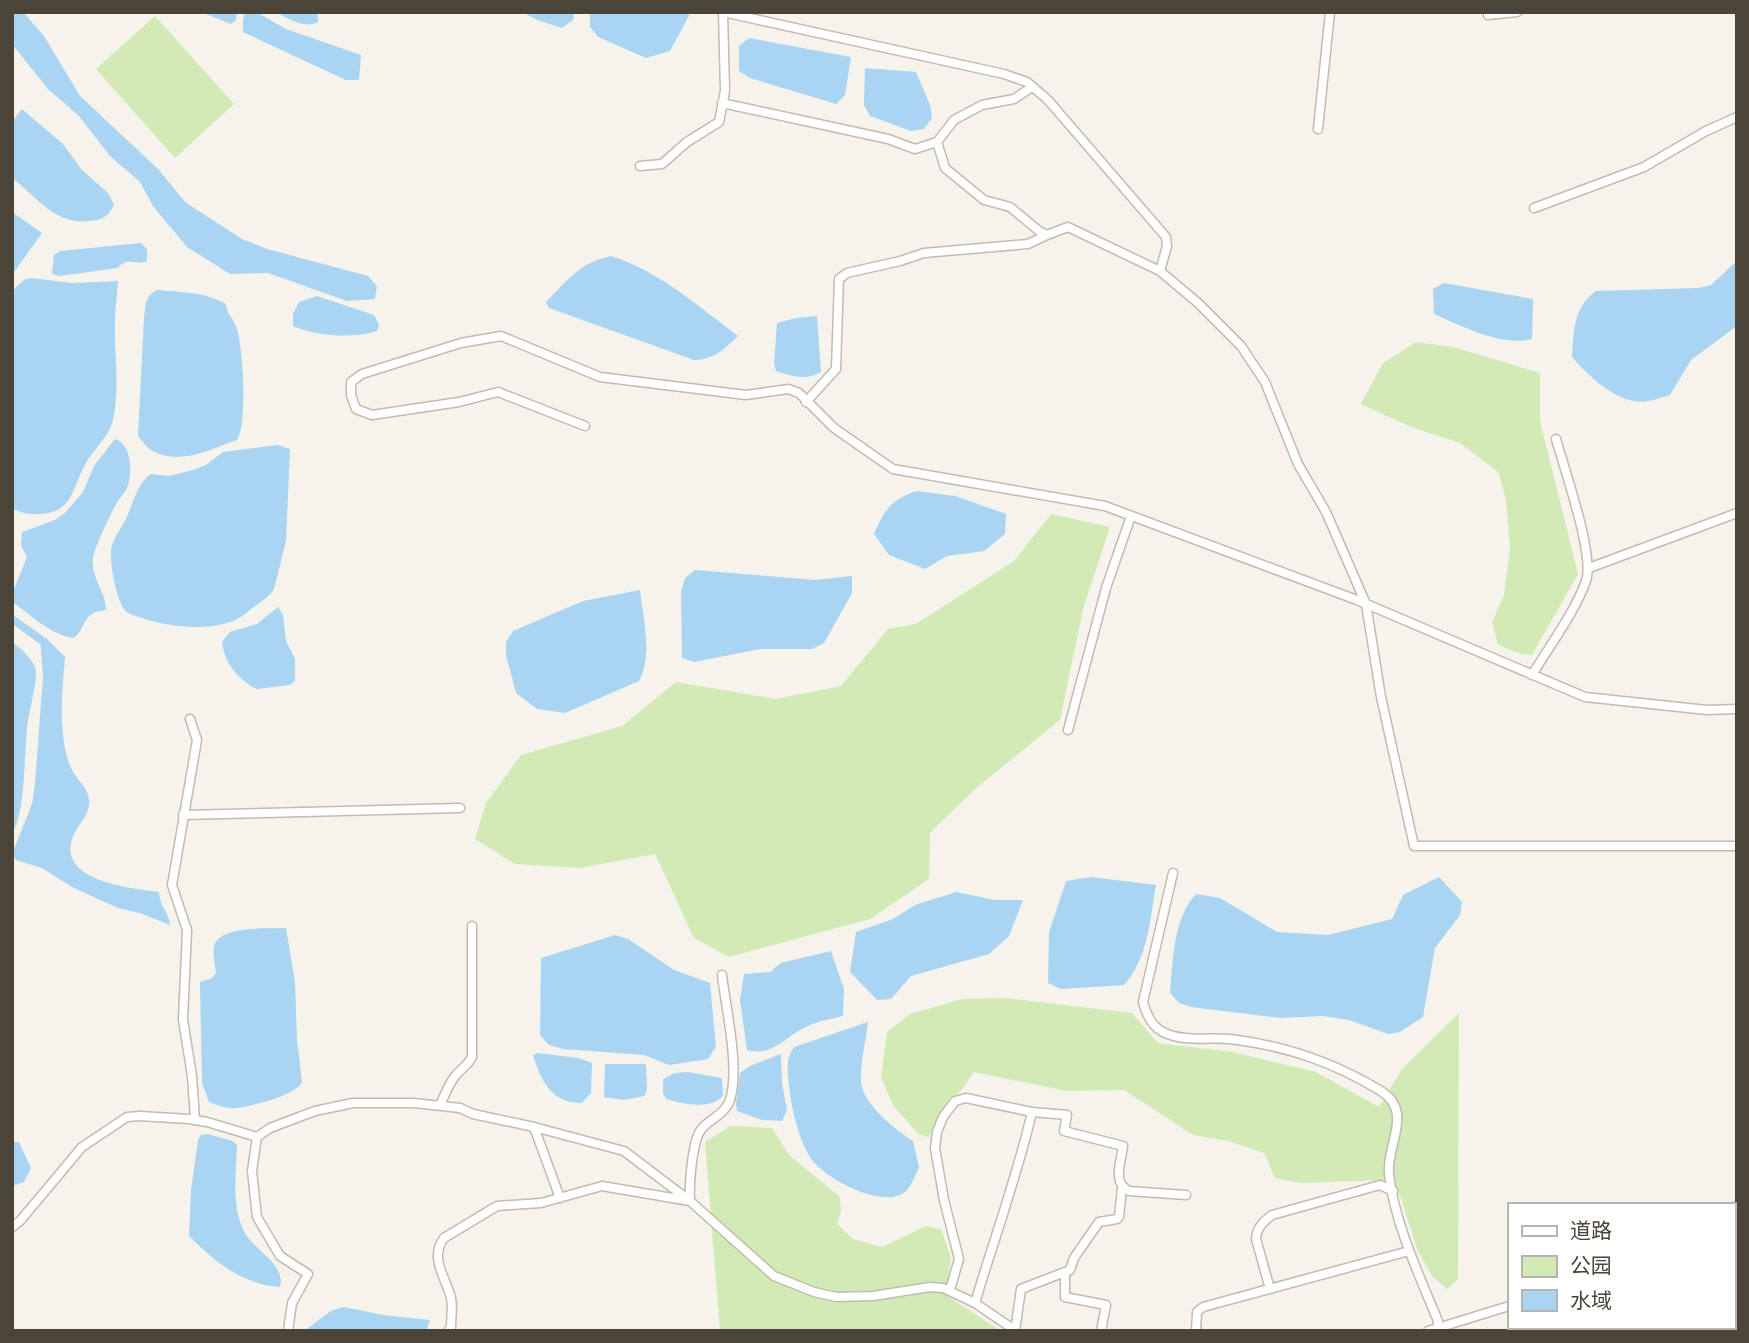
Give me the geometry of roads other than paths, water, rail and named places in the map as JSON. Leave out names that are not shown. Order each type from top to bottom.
[{"type":"street","points":[[640,166],[662,164],[687,142],[719,122],[725,91],[723,12],[1004,74],[1027,82],[1048,100],[1167,237],[1160,271]]},
{"type":"street","points":[[1318,130],[1330,12]]},
{"type":"street","points":[[1488,12],[1488,15],[1517,12]]},
{"type":"street","points":[[723,103],[888,139],[915,149],[937,142],[954,120],[982,105],[1014,99],[1032,87]]},
{"type":"street","points":[[1534,208],[1644,166],[1737,117]]},
{"type":"street","points":[[937,142],[945,168],[984,200],[1010,207],[1047,235]]},
{"type":"street","points":[[806,402],[835,369],[839,279],[847,273],[925,253],[1028,244],[1068,227],[1160,271],[1198,303],[1241,346],[1265,382],[1298,464],[1326,512],[1366,604],[1381,697],[1415,846],[1737,846]]},
{"type":"street","points":[[585,426],[498,392],[459,402],[372,415],[356,409],[351,395],[351,382],[362,374],[461,343],[501,336],[600,377],[746,396],[788,389],[799,393],[835,428],[893,469],[1105,506],[1366,604],[1585,697],[1707,710],[1737,709]]},
{"type":"street","points":[[1532,675],[1573,607],[1587,580],[1589,568],[1580,524],[1556,439]]},
{"type":"street","points":[[1589,568],[1737,513]]},
{"type":"street","points":[[1068,730],[1085,675],[1106,588],[1130,516]]},
{"type":"street","points":[[190,719],[197,740],[172,885],[187,930],[183,1020],[192,1076],[195,1120]]},
{"type":"street","points":[[183,815],[460,808]]},
{"type":"street","points":[[1173,873],[1143,1002],[1148,1017],[1162,1032],[1201,1040],[1235,1039],[1306,1054],[1324,1060],[1384,1093],[1394,1104],[1399,1119],[1389,1172],[1409,1251],[1438,1321],[1433,1330]]},
{"type":"street","points":[[440,1105],[451,1083],[457,1074],[469,1065],[472,1056],[472,926]]},
{"type":"street","points":[[690,1201],[689,1176],[701,1131],[719,1117],[729,1101],[733,1081],[722,975]]},
{"type":"street","points":[[288,1331],[292,1303],[308,1275],[280,1256],[257,1217],[252,1171],[257,1137],[270,1128],[315,1111],[353,1103],[440,1105],[624,1151],[690,1201],[774,1276],[814,1292],[836,1297],[873,1296],[930,1287],[950,1290],[975,1303],[1016,1331],[1021,1289],[1070,1270],[1074,1258],[1098,1222],[1118,1219],[1122,1188],[1118,1181],[1123,1146],[1064,1131],[1067,1115],[1032,1112],[966,1098],[955,1101],[943,1117],[935,1148],[944,1200],[959,1259],[950,1290]]},
{"type":"street","points":[[975,1303],[1003,1207],[1023,1152],[1032,1112]]},
{"type":"street","points":[[12,1227],[82,1147],[127,1117],[140,1115],[195,1120],[257,1137]]},
{"type":"street","points":[[534,1127],[560,1198]]},
{"type":"street","points":[[1270,1289],[1256,1239],[1262,1223],[1272,1215],[1380,1185],[1393,1191]]},
{"type":"street","points":[[448,1331],[451,1327],[451,1300],[437,1262],[440,1243],[497,1206],[541,1203],[602,1186],[690,1201]]},
{"type":"street","points":[[1122,1188],[1129,1191],[1186,1195]]},
{"type":"street","points":[[1196,1331],[1197,1312],[1203,1307],[1409,1251]]},
{"type":"street","points":[[1065,1273],[1065,1297],[1105,1306],[1101,1331]]},
{"type":"street","points":[[1433,1330],[1508,1306]]},
{"type":"water","points":[[12,12],[23,12],[44,36],[80,96],[159,170],[185,202],[242,239],[267,249],[368,276],[377,286],[375,299],[347,301],[268,273],[230,274],[187,247],[153,206],[140,182],[110,156],[79,116],[48,89],[12,44]]},
{"type":"water","points":[[201,12],[237,12],[236,20],[231,24]]},
{"type":"water","points":[[276,12],[318,12],[318,22],[302,24]]},
{"type":"water","points":[[523,12],[574,12],[573,20],[562,28]]},
{"type":"water","points":[[590,12],[691,12],[670,51],[646,58],[598,37],[590,27]]},
{"type":"water","points":[[245,13],[258,13],[286,29],[361,55],[359,80],[346,80],[243,32]]},
{"type":"water","points":[[749,38],[851,57],[845,95],[836,104],[750,78],[739,71],[739,46]]},
{"type":"water","points":[[865,68],[916,72],[930,105],[932,118],[924,129],[911,131],[870,116],[864,105]]},
{"type":"water","points":[[22,109],[63,144],[82,170],[109,194],[114,205],[106,216],[101,219],[76,221],[56,214],[12,178],[12,122]]},
{"type":"water","points":[[12,212],[42,233],[12,275]]},
{"type":"water","points":[[141,243],[147,249],[147,261],[128,262],[118,268],[59,276],[52,274],[54,255],[60,251]]},
{"type":"water","points":[[611,256],[662,280],[738,336],[713,356],[694,360],[549,308],[546,302],[575,273],[590,263]]},
{"type":"water","points":[[1737,261],[1737,326],[1691,360],[1670,395],[1648,401],[1626,399],[1605,388],[1572,357],[1576,320],[1583,305],[1596,291],[1698,288],[1711,285]]},
{"type":"water","points":[[25,279],[71,283],[118,281],[115,323],[116,396],[111,426],[88,459],[64,505],[49,513],[37,514],[12,508],[12,291]]},
{"type":"water","points":[[1444,283],[1533,299],[1532,339],[1520,341],[1495,338],[1434,314],[1433,289]]},
{"type":"water","points":[[157,290],[201,295],[226,304],[237,329],[243,368],[242,418],[237,440],[195,454],[174,457],[153,451],[138,436],[144,317],[148,298]]},
{"type":"water","points":[[317,296],[374,315],[379,325],[377,331],[335,335],[293,326],[293,314],[299,302]]},
{"type":"water","points":[[817,316],[821,372],[804,377],[776,371],[774,364],[777,323]]},
{"type":"water","points":[[115,439],[121,442],[128,453],[130,475],[127,488],[100,537],[93,557],[94,571],[106,610],[89,616],[74,638],[57,633],[14,603],[14,589],[27,557],[21,546],[22,532],[55,520],[65,513],[83,492],[94,466]]},
{"type":"water","points":[[278,445],[290,449],[286,541],[274,589],[270,594],[239,618],[215,626],[164,624],[127,612],[117,592],[111,550],[145,479],[150,474],[169,476],[193,470],[206,465],[223,452]]},
{"type":"water","points":[[917,491],[955,496],[1006,514],[1005,534],[984,551],[947,556],[925,569],[889,555],[874,534],[881,519],[895,502]]},
{"type":"water","points":[[695,570],[815,580],[852,576],[852,593],[824,643],[812,649],[760,649],[694,662],[682,658],[681,592],[685,578]]},
{"type":"water","points":[[640,590],[646,649],[639,681],[565,713],[537,709],[516,693],[506,655],[506,642],[513,631],[583,601]]},
{"type":"water","points":[[278,607],[283,615],[286,641],[295,659],[295,681],[290,685],[257,689],[233,670],[222,642],[230,632],[257,624]]},
{"type":"water","points":[[46,638],[65,657],[63,737],[71,767],[89,801],[89,807],[74,834],[70,850],[74,862],[97,879],[159,892],[170,925],[118,908],[72,887],[42,868],[16,860],[12,854],[32,804],[43,676],[40,639]]},
{"type":"water","points":[[12,642],[30,658],[36,675],[28,720],[20,812],[12,832]]},
{"type":"water","points":[[1091,877],[1156,885],[1147,938],[1138,963],[1124,985],[1061,989],[1048,983],[1049,932],[1066,881]]},
{"type":"water","points":[[1439,877],[1462,902],[1460,915],[1435,948],[1423,1017],[1400,1032],[1388,1034],[1349,1020],[1323,1016],[1281,1018],[1191,1007],[1179,1003],[1170,993],[1178,928],[1188,904],[1196,894],[1220,898],[1277,932],[1328,935],[1392,919],[1403,895]]},
{"type":"water","points":[[956,892],[995,900],[1023,900],[1009,936],[989,954],[911,976],[891,999],[877,1000],[850,972],[856,932],[893,919],[915,905]]},
{"type":"water","points":[[286,928],[295,982],[302,1082],[291,1092],[252,1105],[229,1108],[209,1102],[202,1083],[200,982],[212,978],[216,973],[214,946],[225,934],[235,931]]},
{"type":"water","points":[[615,935],[628,939],[674,970],[710,983],[716,1047],[708,1059],[669,1065],[644,1055],[563,1049],[549,1045],[540,1035],[541,958]]},
{"type":"water","points":[[831,951],[844,989],[843,1016],[810,1025],[764,1051],[747,1050],[740,1000],[744,974],[770,972],[781,963]]},
{"type":"water","points":[[868,1022],[861,1066],[863,1090],[873,1107],[913,1141],[919,1167],[909,1188],[897,1196],[871,1195],[857,1190],[819,1168],[802,1140],[791,1099],[788,1062],[794,1047]]},
{"type":"water","points":[[538,1053],[578,1058],[592,1063],[591,1093],[582,1103],[563,1099],[549,1089],[533,1055]]},
{"type":"water","points":[[781,1054],[787,1110],[782,1121],[762,1120],[737,1111],[740,1073],[750,1066]]},
{"type":"water","points":[[605,1064],[646,1064],[647,1090],[644,1096],[624,1100],[604,1097]]},
{"type":"water","points":[[688,1072],[722,1078],[723,1096],[704,1104],[666,1099],[663,1079],[675,1073]]},
{"type":"water","points":[[201,1135],[233,1141],[237,1145],[235,1190],[241,1223],[250,1240],[278,1271],[280,1287],[242,1277],[189,1236],[191,1190],[198,1140]]},
{"type":"water","points":[[12,1142],[19,1142],[31,1168],[24,1182],[12,1186]]},
{"type":"water","points":[[344,1307],[430,1320],[426,1331],[304,1331],[331,1311]]},
{"type":"waterway","points":[[12,619],[40,639]]}]
